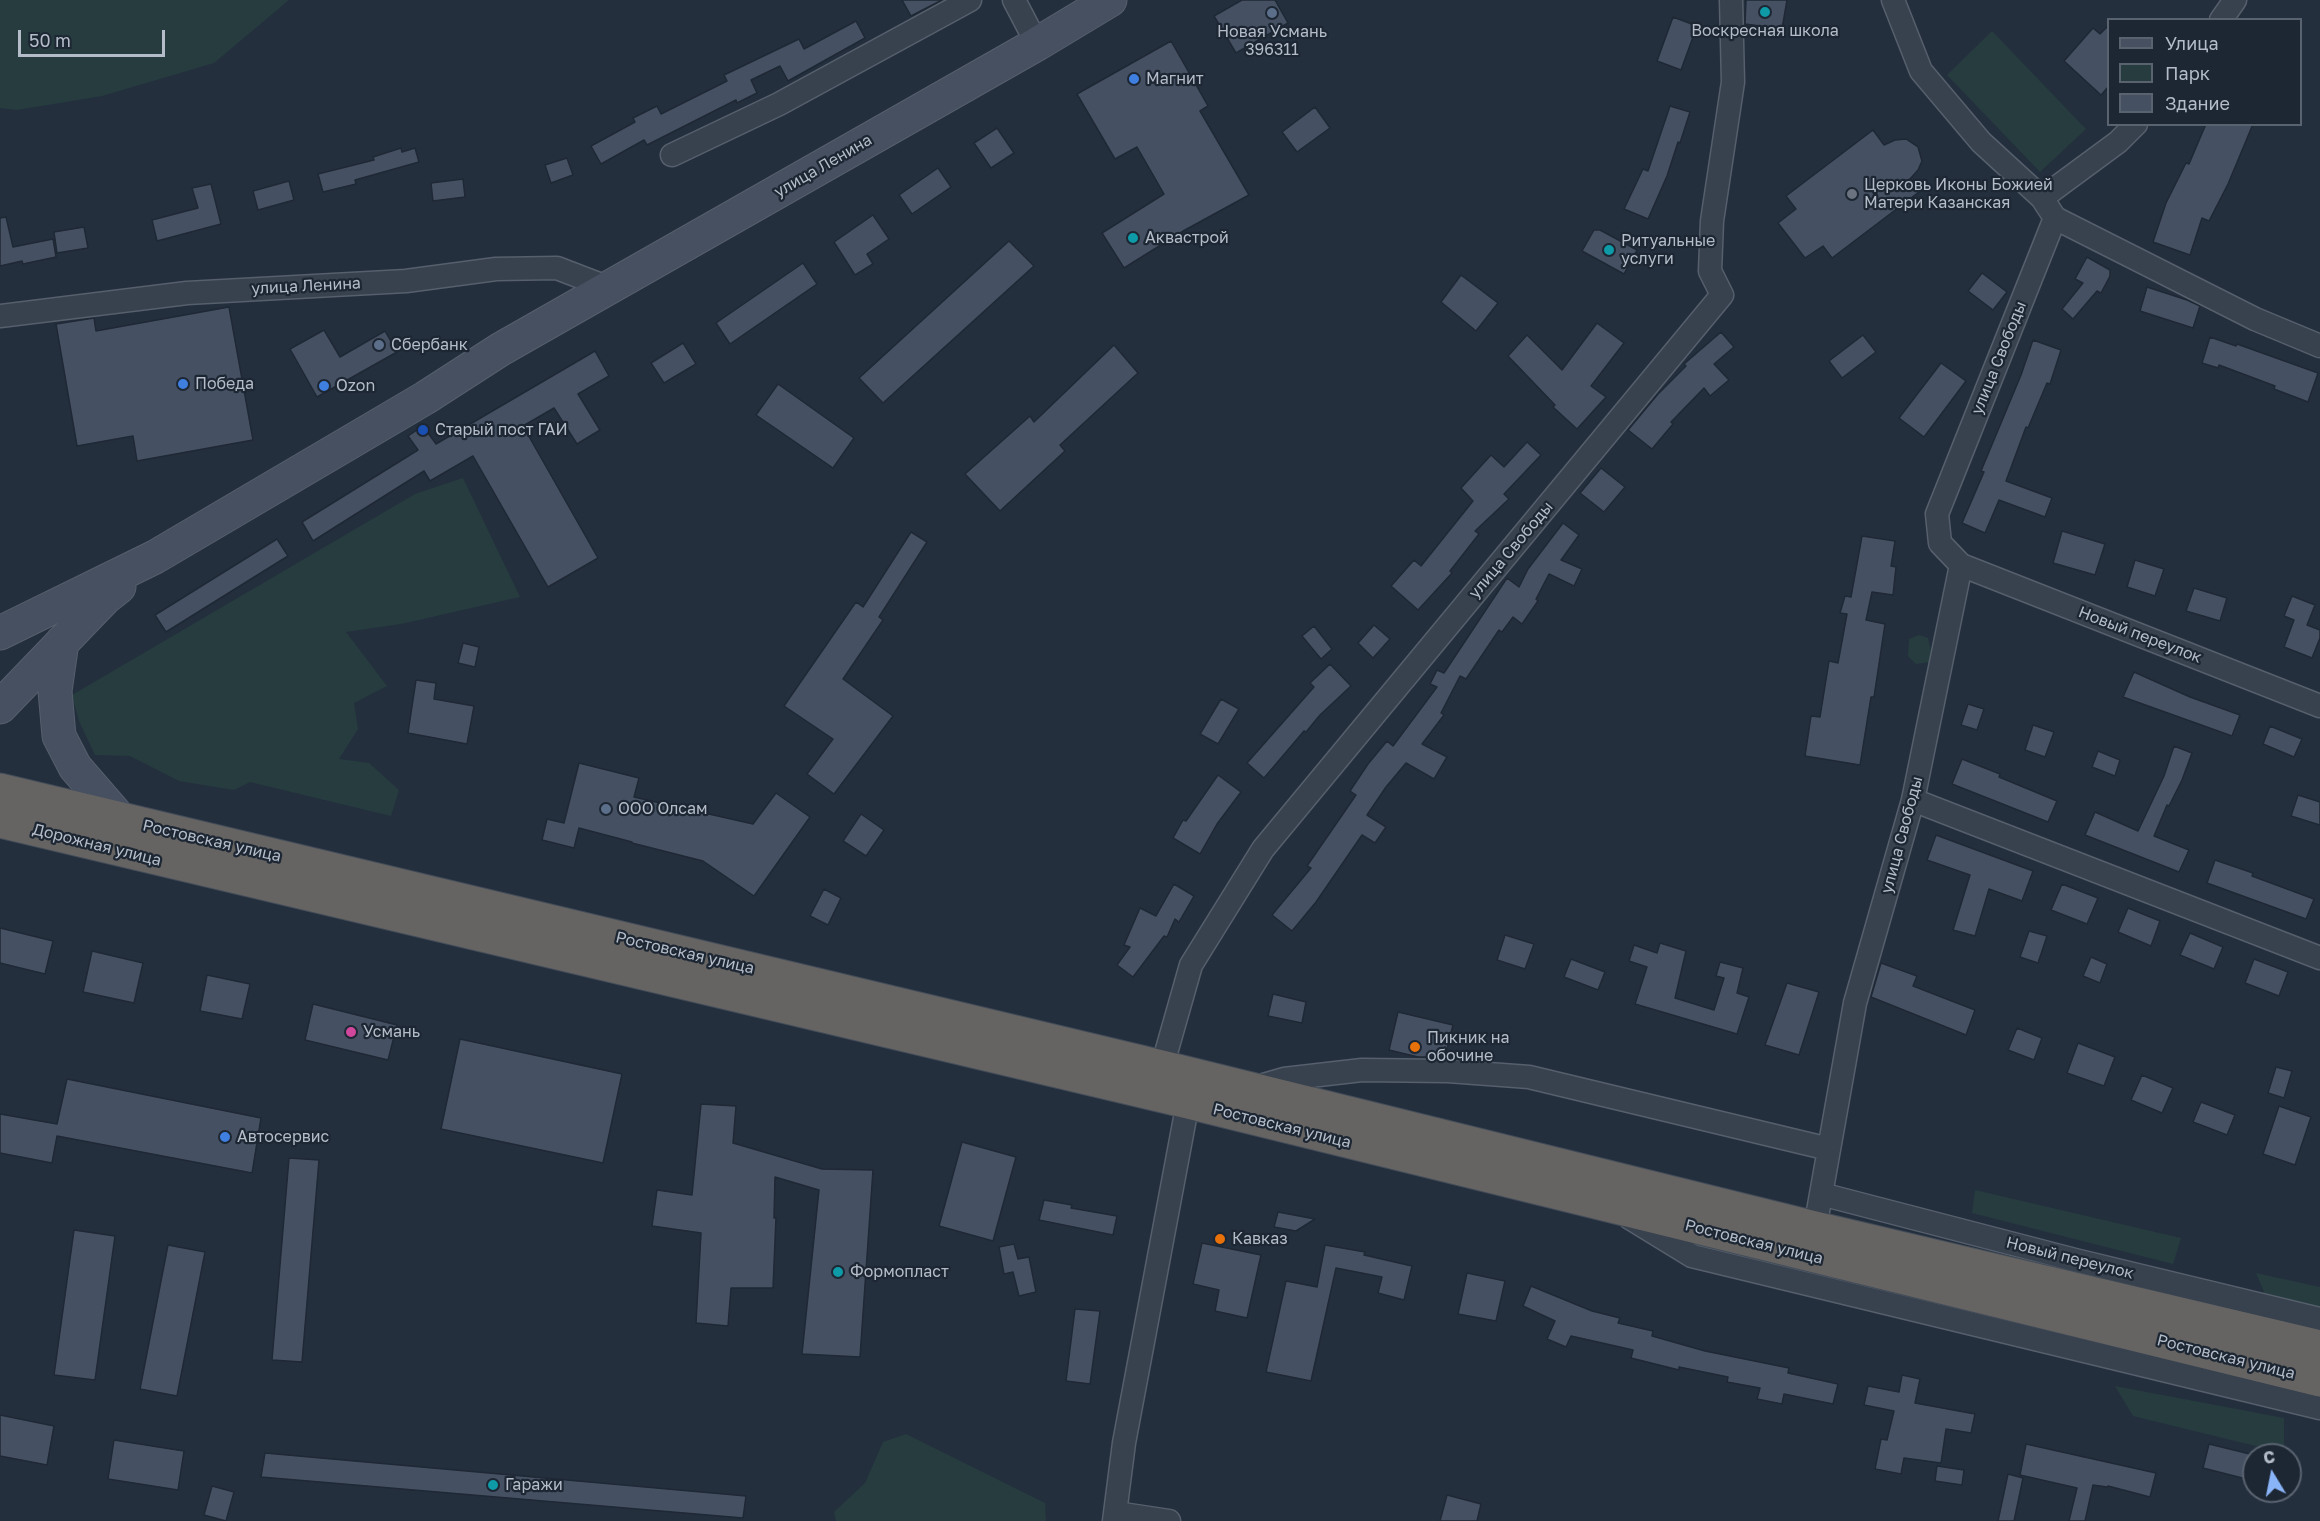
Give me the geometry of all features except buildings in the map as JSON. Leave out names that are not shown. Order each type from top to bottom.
[{"type":"highway","name":"Дорожная улица","points":[[0,790],[120,819]]},
{"type":"highway","name":"Ростовская улица","points":[[120,819],[1162,1067],[1815,1228],[2320,1347]]},
{"type":"highway","name":"Дорожная улица","points":[[0,821],[194,868]]},
{"type":"highway","name":"Ростовская улица","points":[[194,868],[1188,1102],[2320,1380]]},
{"type":"main road","name":"улица Ленина","points":[[155,557],[425,398],[501,349],[1037,44],[1110,0]]},
{"type":"main road","points":[[0,633],[155,557]]},
{"type":"main road","points":[[0,707],[105,598],[155,557]]},
{"type":"main road","points":[[62,642],[55,691],[59,736],[75,767],[120,819]]},
{"type":"street","points":[[672,155],[779,104],[970,0]]},
{"type":"street","points":[[1014,0],[1037,44]]},
{"type":"street","name":"улица Свободы","points":[[1162,1067],[1191,965],[1263,849],[1722,296],[1710,271],[1712,221],[1733,82],[1731,0]]},
{"type":"street","points":[[1893,0],[1921,71],[1981,142],[2042,198],[2055,218],[2255,319],[2320,346]]},
{"type":"street","points":[[2222,18],[2235,0]]},
{"type":"street","points":[[2042,198],[2118,142],[2134,126]]},
{"type":"street","name":"улица Свободы","points":[[1815,1228],[1855,1003],[1913,800],[1960,565],[1940,543],[1937,514],[2055,218]]},
{"type":"street","name":"улица Ленина","points":[[0,316],[188,292],[406,281],[496,269],[557,268],[609,288]]},
{"type":"street","name":"Новый переулок","points":[[1960,565],[2320,706]]},
{"type":"street","points":[[1913,800],[2320,958]]},
{"type":"street","name":"Ростовская улица","points":[[1250,1089],[1284,1079],[1362,1070],[1448,1071],[1529,1077],[1829,1149]]},
{"type":"street","points":[[1169,1521],[1115,1517],[1124,1443],[1188,1102]]},
{"type":"street","name":"Новый переулок","points":[[1821,1194],[2075,1260],[2320,1319]]},
{"type":"street","points":[[1614,1208],[1692,1256],[2320,1408]]},
{"type":"green space","points":[[0,0],[289,0],[214,63],[102,96],[17,110],[0,108]]},
{"type":"green space","points":[[1992,31],[2086,129],[2040,172],[1947,75]]},
{"type":"green space","points":[[463,478],[520,597],[401,624],[346,632],[387,686],[354,703],[358,729],[339,759],[369,763],[399,790],[391,816],[250,782],[234,790],[179,781],[130,756],[95,755],[79,721],[72,695],[415,494]]},
{"type":"green space","points":[[1919,635],[1928,638],[1931,651],[1929,662],[1916,664],[1908,656],[1909,639]]},
{"type":"green space","points":[[1975,1190],[2181,1238],[2173,1264],[1972,1213]]},
{"type":"green space","points":[[2256,1273],[2320,1287],[2320,1312],[2267,1299]]},
{"type":"green space","points":[[2115,1386],[2284,1418],[2284,1443],[2243,1443],[2133,1416]]},
{"type":"green space","points":[[906,1434],[1045,1503],[1046,1521],[836,1521],[834,1512],[865,1483],[883,1442]]},
{"type":"place","name":"Воскресная школа","points":[[1765,12]]},
{"type":"place","name":"Новая Усмань 396311","points":[[1272,13]]},
{"type":"place","name":"Магнит","points":[[1134,79]]},
{"type":"place","name":"Церковь Иконы Божией Матери Казанская","points":[[1852,194]]},
{"type":"place","name":"Аквастрой","points":[[1133,238]]},
{"type":"place","name":"Ритуальные услуги","points":[[1609,250]]},
{"type":"place","name":"Сбербанк","points":[[379,345]]},
{"type":"place","name":"Победа","points":[[183,384]]},
{"type":"place","name":"Ozon","points":[[324,386]]},
{"type":"place","name":"Старый пост ГАИ","points":[[423,430]]},
{"type":"place","name":"ООО Олсам","points":[[606,809]]},
{"type":"place","name":"Усмань","points":[[351,1032]]},
{"type":"place","name":"Пикник на обочине","points":[[1415,1047]]},
{"type":"place","name":"Автосервис","points":[[225,1137]]},
{"type":"place","name":"Кавказ","points":[[1220,1239]]},
{"type":"place","name":"Формопласт","points":[[838,1272]]},
{"type":"place","name":"Гаражи","points":[[493,1485]]}]
